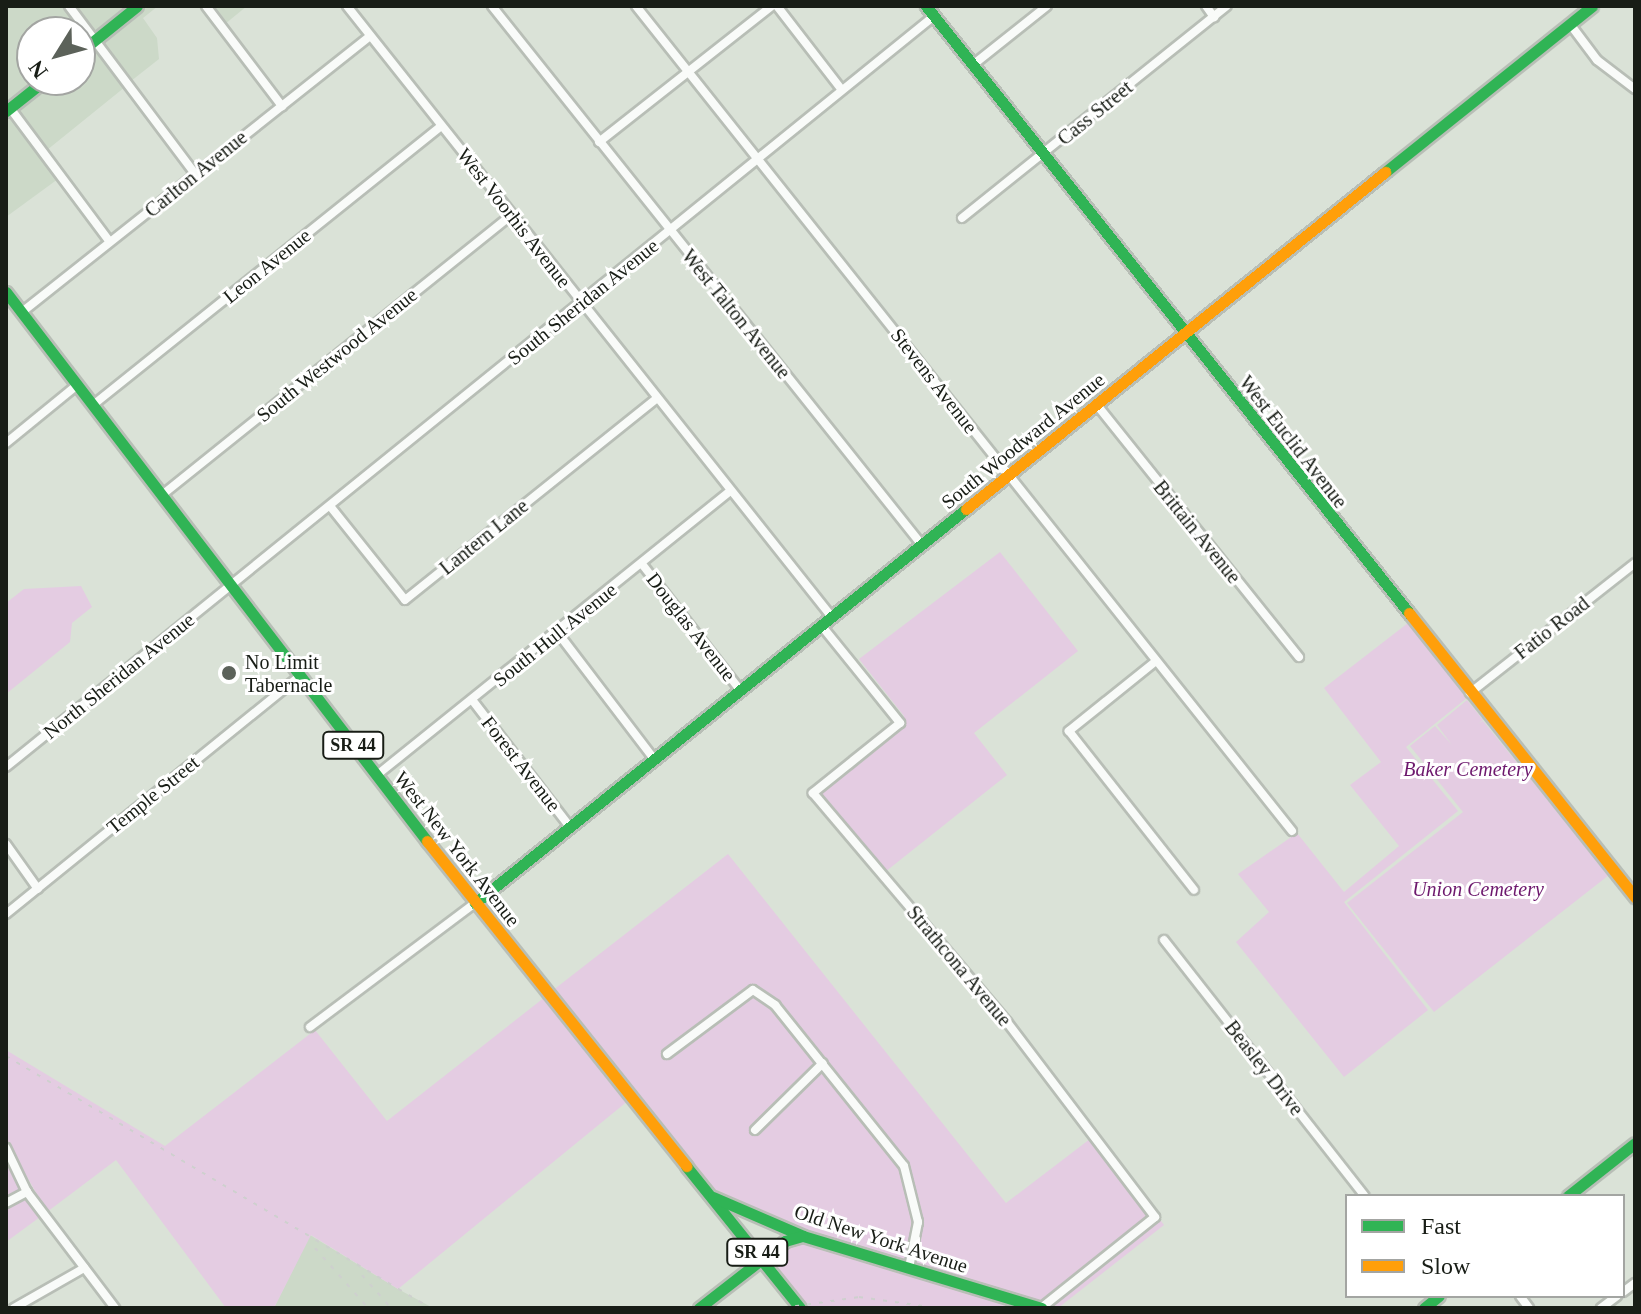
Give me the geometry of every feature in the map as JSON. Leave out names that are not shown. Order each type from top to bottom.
[{"type":"main road","points":[[96,39],[137,6]]},
{"type":"main road","name":"West Euclid Avenue","points":[[926,6],[1635,897]]},
{"type":"main road","name":"South Woodward Avenue","points":[[475,903],[1592,6]]},
{"type":"main road","points":[[8,109],[25,96]]},
{"type":"main road","name":"West New York Avenue","points":[[6,292],[475,903],[800,1308]]},
{"type":"main road","points":[[1571,1194],[1635,1143]]},
{"type":"main road","name":"Old New York Avenue","points":[[713,1197],[803,1236],[1041,1308]]},
{"type":"main road","points":[[699,1308],[762,1258],[803,1236]]},
{"type":"street","points":[[206,6],[282,106]]},
{"type":"street","name":"West Voorhis Avenue","points":[[347,6],[831,616]]},
{"type":"street","name":"West Talton Avenue","points":[[492,6],[669,232],[922,545]]},
{"type":"street","name":"Stevens Avenue","points":[[636,6],[1292,831]]},
{"type":"street","points":[[599,142],[774,6],[842,90]]},
{"type":"street","points":[[974,64],[1047,6]]},
{"type":"street","points":[[1206,6],[1214,17]]},
{"type":"street","name":"Cass Street","points":[[962,218],[1227,6]]},
{"type":"street","name":"South Sheridan Avenue","points":[[232,586],[934,16]]},
{"type":"street","points":[[1570,24],[1597,60],[1635,89]]},
{"type":"street","name":"Carlton Avenue","points":[[22,312],[370,36]]},
{"type":"street","points":[[96,41],[195,174]]},
{"type":"street","points":[[8,109],[110,242]]},
{"type":"street","name":"Leon Avenue","points":[[93,405],[441,126]]},
{"type":"street","name":"South Westwood Avenue","points":[[162,495],[512,215]]},
{"type":"street","points":[[6,443],[77,385]]},
{"type":"street","name":"Lantern Lane","points":[[330,506],[405,600],[657,398]]},
{"type":"street","name":"Brittain Avenue","points":[[1097,405],[1299,657]]},
{"type":"street","name":"South Hull Avenue","points":[[377,775],[558,633],[730,491]]},
{"type":"street","name":"Fatio Road","points":[[1470,693],[1635,563]]},
{"type":"street","name":"Douglas Avenue","points":[[642,564],[740,690]]},
{"type":"street","name":"North Sheridan Avenue","points":[[6,767],[232,586]]},
{"type":"street","name":"Strathcona Avenue","points":[[821,625],[900,723],[813,793],[1007,1022],[1155,1217],[1041,1308]]},
{"type":"street","points":[[558,633],[654,759]]},
{"type":"street","points":[[1156,661],[1069,731],[1194,890]]},
{"type":"street","name":"Temple Street","points":[[6,914],[300,676]]},
{"type":"street","name":"Forest Avenue","points":[[473,701],[570,827]]},
{"type":"street","points":[[6,844],[38,889]]},
{"type":"street","points":[[310,1027],[475,903]]},
{"type":"street","name":"Beasley Drive","points":[[1164,940],[1363,1194]]},
{"type":"street","points":[[667,1054],[753,990],[775,1005],[823,1063],[913,1184],[918,1222],[909,1268]]},
{"type":"street","points":[[755,1130],[823,1063]]},
{"type":"street","points":[[6,1148],[27,1192],[115,1308]]},
{"type":"street","points":[[6,1203],[27,1192]]},
{"type":"street","points":[[14,1308],[84,1268]]},
{"type":"shaded area","points":[[6,6],[64,6],[72,16],[16,16],[18,96],[6,106]]},
{"type":"shaded area","points":[[75,6],[131,6],[96,34],[96,16],[82,16]]},
{"type":"shaded area","points":[[144,6],[158,6],[143,18],[157,38],[159,59],[131,81],[101,40]]},
{"type":"shaded area","points":[[211,6],[247,6],[225,24]]},
{"type":"shaded area","points":[[96,49],[125,87],[47,150],[15,108],[30,96],[96,96]]},
{"type":"shaded area","points":[[9,114],[58,179],[6,217],[6,116]]},
{"type":"shaded area","points":[[310,1235],[398,1289],[433,1308],[274,1308]]},
{"type":"green space","points":[[1000,552],[1078,651],[974,733],[1007,775],[885,872],[820,792],[903,726],[904,716],[859,659]]},
{"type":"green space","points":[[81,586],[92,607],[72,623],[70,642],[6,694],[6,603],[24,589]]},
{"type":"green space","points":[[1408,623],[1468,697],[1406,747],[1458,811],[1344,902],[1428,1010],[1344,1077],[1236,942],[1269,912],[1238,874],[1297,833],[1344,892],[1399,846],[1350,785],[1381,762],[1324,688]]},
{"type":"green space","name":"Union Cemetery","points":[[1467,700],[1483,720],[1478,724],[1483,721],[1609,875],[1434,1012],[1347,903],[1463,812],[1410,746],[1435,726],[1452,745],[1437,725]]},
{"type":"green space","points":[[728,854],[1006,1203],[1090,1139],[1149,1217],[1040,1303],[804,1232],[716,1194],[552,991]]},
{"type":"green space","points":[[545,997],[629,1100],[398,1289],[311,1235],[274,1308],[226,1308],[116,1160],[47,1212],[6,1140],[6,1050],[165,1146],[315,1030],[387,1121]]},
{"type":"green space","points":[[6,1156],[21,1191],[6,1199]]},
{"type":"green space","points":[[25,1198],[40,1217],[6,1242],[6,1208]]},
{"type":"green space","points":[[1158,1217],[1164,1225],[1058,1308],[1049,1306]]},
{"type":"green space","points":[[802,1240],[1026,1308],[805,1308],[768,1259]]},
{"type":"railway","points":[[6,1056],[430,1308]]},
{"type":"railway","points":[[315,1248],[368,1308]]},
{"type":"railway","points":[[362,1275],[391,1308]]},
{"type":"railway","points":[[783,1308],[859,1297],[937,1308]]},
{"type":"traffic: fast","points":[[96,39],[137,6]]},
{"type":"traffic: fast","points":[[926,6],[1409,613]]},
{"type":"traffic: fast","points":[[1385,172],[1592,6]]},
{"type":"traffic: fast","points":[[6,111],[25,96]]},
{"type":"traffic: fast","points":[[6,292],[427,841]]},
{"type":"traffic: fast","points":[[475,903],[966,509]]},
{"type":"traffic: fast","points":[[1571,1194],[1635,1143]]},
{"type":"traffic: fast","points":[[686,1166],[800,1308]]},
{"type":"traffic: fast","points":[[713,1197],[803,1236],[1041,1308]]},
{"type":"traffic: fast","points":[[699,1308],[785,1241],[802,1236]]},
{"type":"traffic: fast","points":[[1424,1308],[1436,1298]]},
{"type":"traffic: slow","points":[[966,509],[1385,172]]},
{"type":"traffic: slow","points":[[1409,613],[1635,897]]},
{"type":"traffic: slow","points":[[427,841],[686,1166]]},
{"type":"place","name":"No Limit Tabernacle","points":[[229,673]]},
{"type":"park label","name":"Baker Cemetery","points":[[1468,769]]}]
